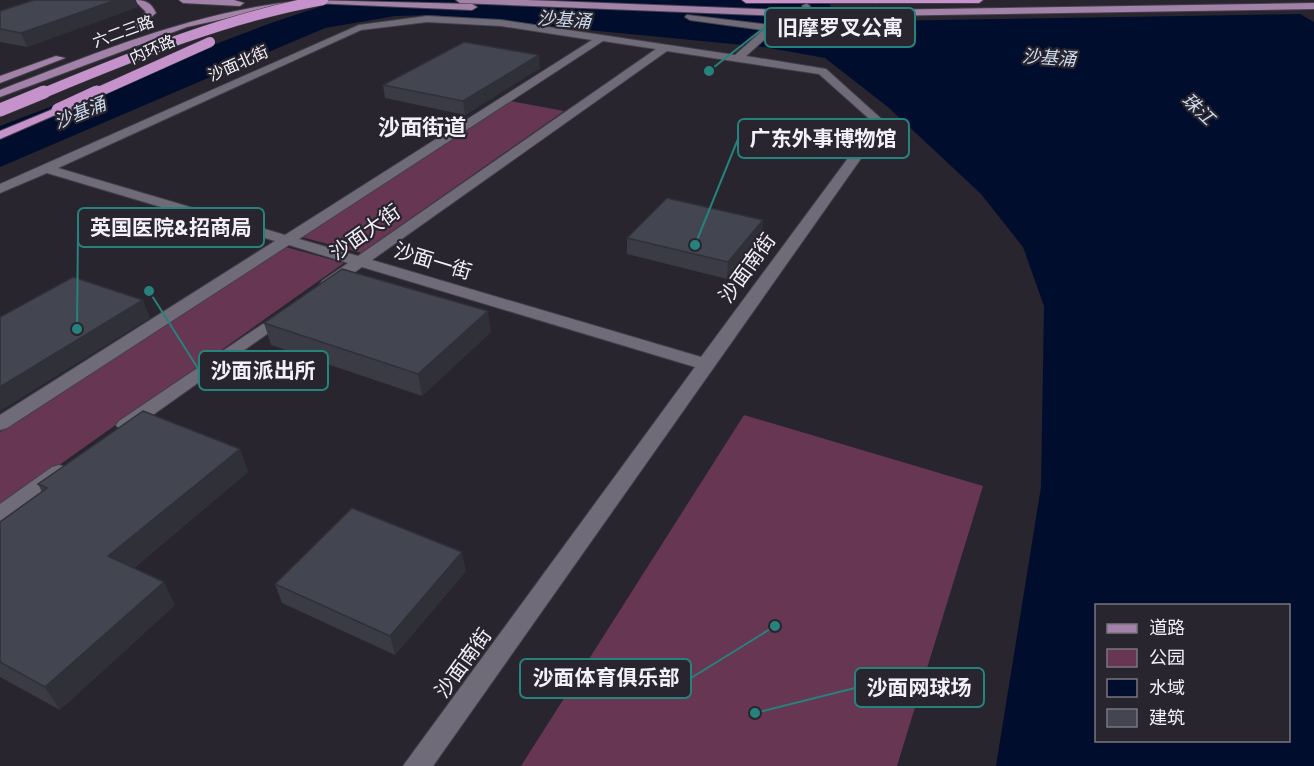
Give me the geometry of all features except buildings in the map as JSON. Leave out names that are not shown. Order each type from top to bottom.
[{"type":"highway","points":[[58,110],[291,0]]},
{"type":"highway","points":[[746,0],[806,2],[979,0]]},
{"type":"highway","name":"内环路","points":[[0,135],[237,30],[325,1]]},
{"type":"highway","name":"内环路","points":[[0,110],[212,29],[282,8],[325,1]]},
{"type":"main road","points":[[130,32],[151,13],[148,6],[138,0]]},
{"type":"main road","points":[[183,0],[218,3],[355,1],[690,17],[785,18],[806,2]]},
{"type":"main road","points":[[176,16],[230,0]]},
{"type":"main road","points":[[312,0],[325,1]]},
{"type":"main road","points":[[460,0],[808,14],[1314,4]]},
{"type":"main road","points":[[522,0],[807,11],[1314,4]]},
{"type":"main road","name":"六二三路","points":[[0,94],[104,54],[228,13],[325,1]]},
{"type":"main road","name":"六二三路","points":[[0,80],[166,19]]},
{"type":"main road","points":[[83,49],[104,54]]},
{"type":"street","points":[[690,17],[771,28],[819,23],[806,2]]},
{"type":"street","name":"沙面北街","points":[[0,189],[359,28],[427,20],[501,23]]},
{"type":"street","name":"沙面南街","points":[[417,766],[879,123],[822,71],[501,23]]},
{"type":"street","points":[[739,57],[771,28]]},
{"type":"street","name":"沙面大街","points":[[0,424],[284,239],[601,38]]},
{"type":"street","name":"沙面大街","points":[[312,295],[666,47]]},
{"type":"street","name":"沙面一街","points":[[45,168],[705,364]]},
{"type":"street","points":[[114,434],[293,308]]},
{"type":"street","points":[[0,515],[76,460]]},
{"type":"green space","points":[[510,101],[564,111],[361,253],[298,236]]},
{"type":"green space","points":[[282,246],[344,263],[0,507],[0,432]]},
{"type":"green space","points":[[744,415],[983,486],[897,766],[521,766]]},
{"type":"water","points":[[340,0],[828,0],[839,26],[856,30],[879,26],[871,0],[1276,0],[1314,22],[1314,766],[996,766],[1041,487],[1044,306],[1023,247],[981,194],[888,107],[825,58],[764,47],[432,15],[395,16],[325,28],[0,167],[0,126],[271,23]]},
{"type":"pier","points":[[871,0],[1276,0],[1301,14],[877,21]]},
{"type":"place","name":"旧摩罗叉公寓","points":[[709,71]]},
{"type":"place","name":"广东外事博物馆","points":[[695,245]]},
{"type":"place","name":"沙面派出所","points":[[149,291]]},
{"type":"place","name":"英国医院&招商局","points":[[77,329]]},
{"type":"place","name":"沙面体育俱乐部","points":[[775,626]]},
{"type":"place","name":"沙面网球场","points":[[755,713]]},
{"type":"district","name":"沙面街道","points":[[422,127]]},
{"type":"water label","name":"沙基涌","points":[[564,20]]},
{"type":"water label","name":"沙基涌","points":[[1049,58]]},
{"type":"water label","name":"珠江","points":[[1198,109]]},
{"type":"water label","name":"沙基涌","points":[[80,113]]}]
